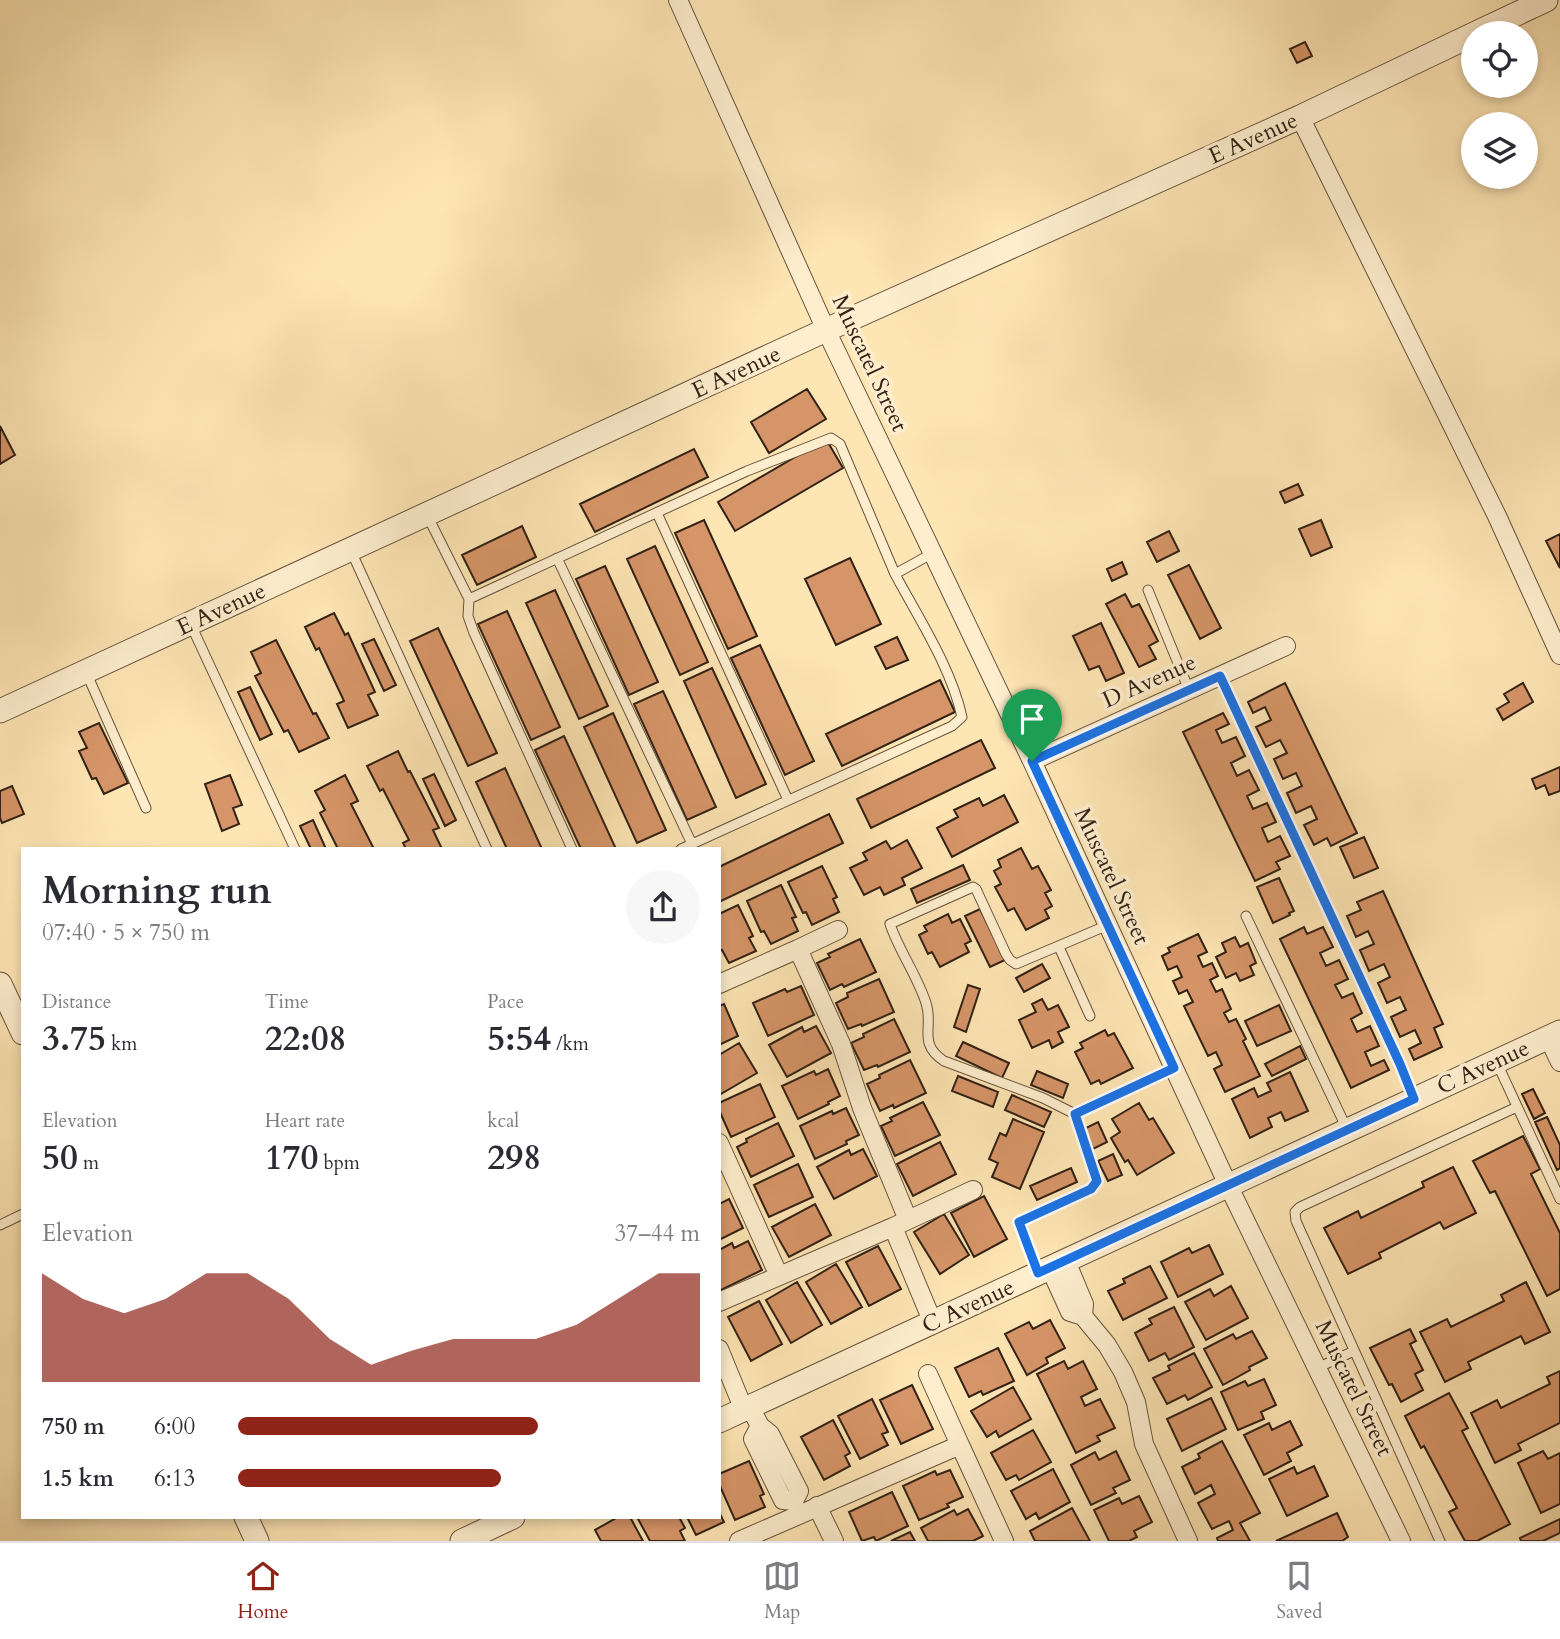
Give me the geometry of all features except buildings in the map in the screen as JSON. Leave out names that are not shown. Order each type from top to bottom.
[{"type":"street","name":"Muscatel Street","points":[[678,0],[826,330],[1032,761],[1228,1185],[1401,1541]]},
{"type":"street","name":"E Avenue","points":[[1502,21],[1546,0]]},
{"type":"street","name":"E Avenue","points":[[0,711],[826,330],[1300,117],[1461,41]]},
{"type":"street","points":[[1300,117],[1497,516],[1560,654]]},
{"type":"street","name":"D Avenue","points":[[1032,761],[1286,646]]},
{"type":"street","points":[[721,983],[838,930]]},
{"type":"street","points":[[798,948],[841,1044],[933,1322]]},
{"type":"street","points":[[0,984],[21,1029]]},
{"type":"street","points":[[1554,1034],[1560,1062]]},
{"type":"street","name":"C Avenue","points":[[721,1422],[751,1414],[933,1322],[1554,1034]]},
{"type":"street","points":[[721,1147],[779,1276]]},
{"type":"street","points":[[721,1301],[973,1190]]},
{"type":"street","points":[[1051,1267],[1084,1304],[1083,1316],[1107,1345],[1123,1372],[1136,1402],[1144,1444],[1188,1541]]},
{"type":"street","points":[[721,1353],[751,1414],[753,1439],[783,1500],[797,1507]]},
{"type":"street","points":[[928,1374],[1004,1541]]},
{"type":"street","points":[[738,1541],[797,1507],[817,1506],[960,1445]]},
{"type":"street","points":[[817,1506],[834,1541]]},
{"type":"street","points":[[247,1519],[257,1541]]},
{"type":"street","points":[[462,1541],[509,1519]]},
{"type":"lane","points":[[469,599],[747,471],[831,438],[840,444],[895,574],[937,653],[959,702],[962,717],[952,726],[685,847]]},
{"type":"lane","points":[[657,513],[788,800]]},
{"type":"lane","points":[[427,515],[469,599],[468,616],[474,633],[571,847]]},
{"type":"lane","points":[[351,550],[486,847]]},
{"type":"lane","points":[[895,574],[933,553]]},
{"type":"lane","points":[[557,558],[692,844]]},
{"type":"lane","points":[[1148,590],[1189,690]]},
{"type":"lane","points":[[191,623],[294,847]]},
{"type":"lane","points":[[86,672],[146,808]]},
{"type":"lane","points":[[1220,676],[1414,1099]]},
{"type":"lane","points":[[1051,1267],[1019,1222],[1091,1189],[1097,1181],[1075,1114],[1043,1098],[934,1055],[928,1041],[927,1005],[890,924],[973,887],[1010,960],[1016,964],[1108,925]]},
{"type":"lane","points":[[1246,916],[1348,1130]]},
{"type":"lane","points":[[1059,947],[1090,1016]]},
{"type":"lane","points":[[1496,1061],[1560,1199]]},
{"type":"lane","points":[[1075,1114],[1174,1068]]},
{"type":"lane","points":[[1440,1541],[1296,1222],[1295,1212],[1300,1207],[1517,1107]]},
{"type":"lane","points":[[0,1225],[21,1215]]},
{"type":"lane","points":[[1317,1368],[1354,1350]]},
{"type":"route","points":[[1220,676],[1414,1099],[1038,1273],[1019,1222],[1091,1189],[1097,1181],[1075,1114],[1174,1068],[1032,761],[1220,676]]}]
